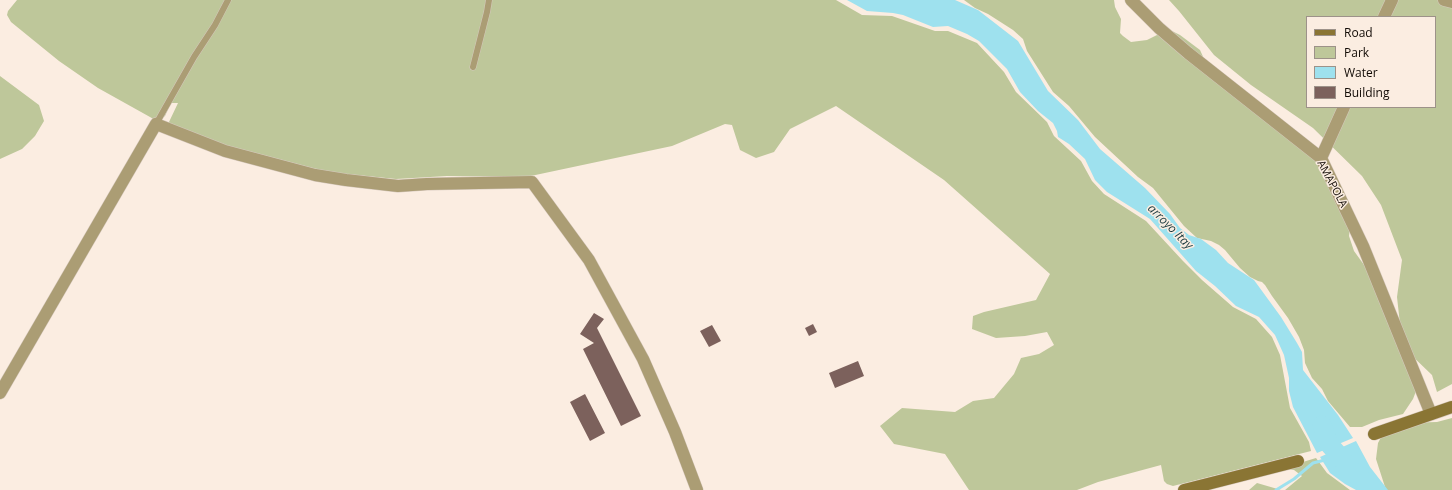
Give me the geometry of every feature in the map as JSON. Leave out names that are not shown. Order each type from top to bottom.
[{"type":"street","name":"AMAPOLA","points":[[1131,0],[1159,28],[1188,53],[1321,158],[1363,246],[1431,414]]},
{"type":"street","points":[[1384,16],[1392,0]]},
{"type":"street","points":[[1444,0],[1452,2]]},
{"type":"street","points":[[1321,158],[1344,108]]},
{"type":"street","points":[[0,393],[156,124],[225,151],[315,175],[338,179],[398,186],[532,182],[589,260],[643,358],[698,490]]},
{"type":"street","points":[[1374,434],[1452,407]]},
{"type":"street","points":[[1184,490],[1298,461]]},
{"type":"lane","points":[[156,124],[228,0]]},
{"type":"lane","points":[[473,67],[489,0]]},
{"type":"green space","points":[[17,0],[836,0],[862,15],[892,16],[935,31],[948,31],[977,43],[1004,72],[1016,92],[1047,122],[1054,136],[1081,161],[1092,181],[1104,194],[1146,221],[1202,280],[1233,307],[1256,319],[1272,337],[1280,355],[1290,408],[1309,442],[1311,451],[1173,486],[1164,481],[1161,465],[1098,482],[1077,490],[969,490],[945,454],[894,444],[880,426],[902,408],[955,412],[973,401],[994,398],[1014,374],[1021,358],[1039,354],[1054,345],[1047,332],[1025,336],[996,338],[972,329],[973,316],[1036,300],[1050,274],[944,180],[836,106],[790,129],[774,152],[756,158],[740,150],[732,125],[725,124],[672,146],[526,177],[447,176],[396,179],[346,174],[316,169],[225,145],[169,125],[178,103],[171,103],[165,116],[155,120],[98,88],[59,61],[11,22],[7,15],[8,11]]},
{"type":"green space","points":[[964,0],[1114,0],[1115,7],[1121,19],[1120,33],[1123,36],[1131,42],[1147,40],[1163,32],[1172,31],[1180,35],[1200,50],[1211,74],[1312,149],[1350,227],[1349,236],[1354,251],[1367,269],[1418,386],[1413,399],[1403,414],[1379,420],[1362,427],[1350,427],[1328,401],[1322,389],[1312,378],[1305,363],[1304,350],[1299,337],[1265,285],[1262,282],[1250,277],[1219,245],[1211,241],[1197,238],[1184,226],[1153,188],[1138,177],[1095,137],[1069,106],[1053,92],[1027,51],[1023,39],[1013,30]]},
{"type":"green space","points":[[1169,0],[1452,0],[1452,384],[1437,392],[1432,375],[1407,351],[1401,333],[1397,297],[1402,260],[1381,205],[1362,176],[1313,128],[1251,85],[1214,55]]},
{"type":"green space","points":[[0,76],[39,105],[44,121],[35,136],[22,149],[0,159]]},
{"type":"green space","points":[[1452,418],[1452,490],[1386,490],[1376,459],[1378,443],[1386,428],[1403,423],[1437,422]]},
{"type":"green space","points":[[1316,458],[1327,473],[1350,490],[1285,490],[1302,476],[1294,470],[1288,469],[1293,465]]},
{"type":"green space","points":[[1257,483],[1281,490],[1249,490]]},
{"type":"water","points":[[847,0],[955,0],[978,10],[1018,41],[1048,91],[1078,120],[1100,149],[1145,188],[1170,214],[1180,228],[1189,235],[1201,239],[1216,250],[1228,263],[1254,280],[1281,317],[1302,352],[1303,370],[1338,415],[1353,438],[1317,453],[1293,407],[1289,391],[1289,378],[1284,355],[1275,335],[1259,317],[1236,306],[1215,286],[1196,271],[1150,219],[1107,192],[1095,180],[1085,159],[1069,144],[1058,137],[1053,123],[1038,111],[1020,92],[1007,69],[979,41],[948,26],[933,27],[903,15],[867,11]]},
{"type":"water","points":[[1356,441],[1370,467],[1388,490],[1356,490],[1330,473],[1320,457]]},
{"type":"building","points":[[594,313],[604,319],[597,328],[641,416],[621,426],[583,349],[594,343],[580,334]]},
{"type":"building","points":[[813,324],[817,332],[809,336],[805,328]]},
{"type":"building","points":[[712,325],[721,341],[709,347],[700,331]]},
{"type":"building","points":[[858,361],[864,376],[835,388],[829,373]]},
{"type":"building","points":[[585,394],[605,433],[590,441],[570,402]]},
{"type":"waterway","name":"arroyo Itay","points":[[1322,425],[1329,444],[1355,474],[1375,490]]},
{"type":"waterway","points":[[1276,490],[1294,479],[1313,463],[1325,460]]}]
